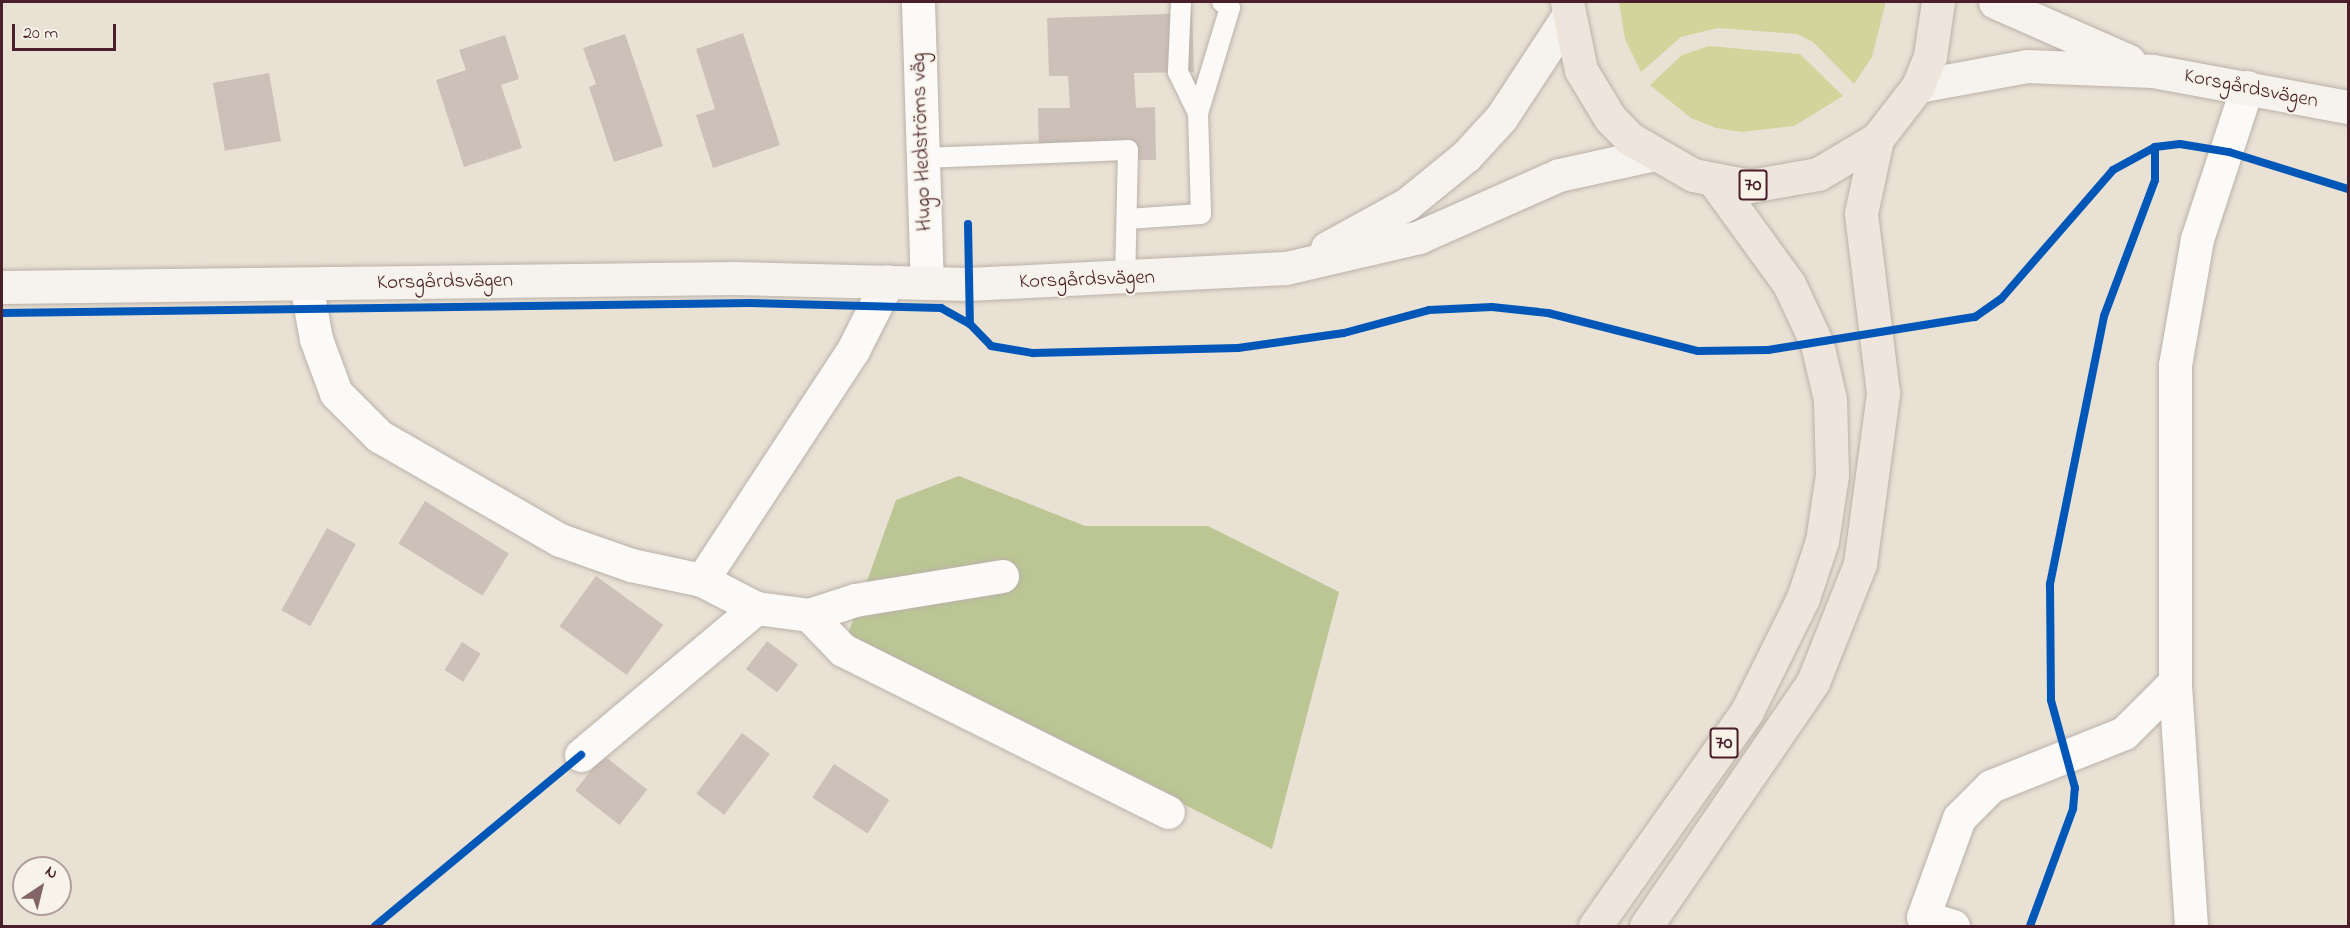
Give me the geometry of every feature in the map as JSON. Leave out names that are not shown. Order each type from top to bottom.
[{"type":"highway","name":"70","points":[[1646,927],[1813,682],[1860,564],[1883,393],[1861,240],[1863,182],[1877,139],[1918,86],[1930,56],[1938,2]]},
{"type":"highway","name":"70","points":[[1568,9],[1572,44],[1594,95],[1610,118],[1651,155],[1716,182],[1750,186],[1818,174],[1877,139]]},
{"type":"highway","name":"70","points":[[1595,927],[1747,711],[1799,608],[1822,541],[1832,475],[1830,399],[1817,344],[1789,284],[1716,182]]},
{"type":"street","name":"Hugo Hedströms väg","points":[[918,2],[920,158],[927,283]]},
{"type":"street","name":"Korsgårdsvägen","points":[[1995,2],[2052,31],[2152,71]]},
{"type":"street","name":"Korsgårdsvägen","points":[[1286,268],[1407,204],[1466,156],[1502,118],[1568,9]]},
{"type":"street","name":"Korsgårdsvägen","points":[[1918,86],[2027,66],[2152,71],[2349,107]]},
{"type":"street","points":[[2191,927],[2175,682],[2173,435],[2182,302],[2247,87]]},
{"type":"street","name":"Korsgårdsvägen","points":[[2,287],[888,281],[927,283],[1125,280],[1286,268],[1419,237],[1569,172],[1651,155]]},
{"type":"street","points":[[702,580],[853,350],[888,281]]},
{"type":"street","points":[[306,284],[316,339],[336,393],[380,436],[560,540],[632,565],[702,580],[756,608],[809,615],[855,600],[1002,576]]},
{"type":"street","points":[[581,755],[756,608]]},
{"type":"street","points":[[809,615],[843,650],[1168,812]]},
{"type":"street","points":[[1953,927],[1923,917],[1959,818],[1992,786],[2124,733],[2175,682]]},
{"type":"lane","points":[[1181,2],[1178,72],[1198,113]]},
{"type":"lane","points":[[1127,219],[1201,214],[1198,113],[1206,80],[1230,8],[1222,2]]},
{"type":"lane","points":[[920,158],[1128,150],[1125,280]]},
{"type":"green space","points":[[1619,2],[1885,2],[1885,5],[1872,57],[1854,84],[1813,42],[1797,34],[1718,28],[1681,37],[1641,72],[1625,39]]},
{"type":"green space","points":[[1709,46],[1800,54],[1843,96],[1794,126],[1742,132],[1716,128],[1691,118],[1650,85],[1682,55]]},
{"type":"green space","points":[[959,476],[1085,526],[1208,526],[1339,592],[1272,849],[848,634],[896,500]]},
{"type":"building","points":[[1192,13],[1194,72],[1134,73],[1136,108],[1155,107],[1156,160],[1039,161],[1038,108],[1070,108],[1068,76],[1049,76],[1047,18]]},
{"type":"building","points":[[743,33],[780,145],[713,168],[696,115],[715,109],[696,49]]},
{"type":"building","points":[[625,34],[663,146],[614,162],[589,87],[596,84],[583,48]]},
{"type":"building","points":[[505,35],[519,79],[501,85],[522,148],[464,167],[436,80],[466,70],[459,50]]},
{"type":"building","points":[[269,73],[281,141],[225,151],[213,83]]},
{"type":"building","points":[[425,501],[509,553],[482,596],[399,543]]},
{"type":"building","points":[[327,528],[356,544],[310,626],[281,610]]},
{"type":"building","points":[[596,576],[663,625],[627,675],[560,626]]},
{"type":"building","points":[[767,641],[798,664],[777,692],[746,669]]},
{"type":"building","points":[[462,642],[481,654],[463,682],[445,670]]},
{"type":"building","points":[[742,733],[770,754],[724,815],[696,794]]},
{"type":"building","points":[[603,755],[647,789],[619,825],[575,790]]},
{"type":"building","points":[[834,764],[889,800],[868,833],[812,798]]},
{"type":"cycle path","points":[[968,224],[970,324],[991,346],[1033,353],[1238,348],[1344,333],[1429,310],[1492,307],[1548,313],[1698,351],[1768,350],[1975,317],[2001,299],[2113,170],[2155,147],[2180,144],[2229,152],[2348,189]]},
{"type":"cycle path","points":[[2030,926],[2073,809],[2075,788],[2051,700],[2050,584],[2104,316],[2155,180],[2155,147]]},
{"type":"cycle path","points":[[2,313],[750,303],[941,308],[970,324]]},
{"type":"cycle path","points":[[375,926],[581,755]]}]
